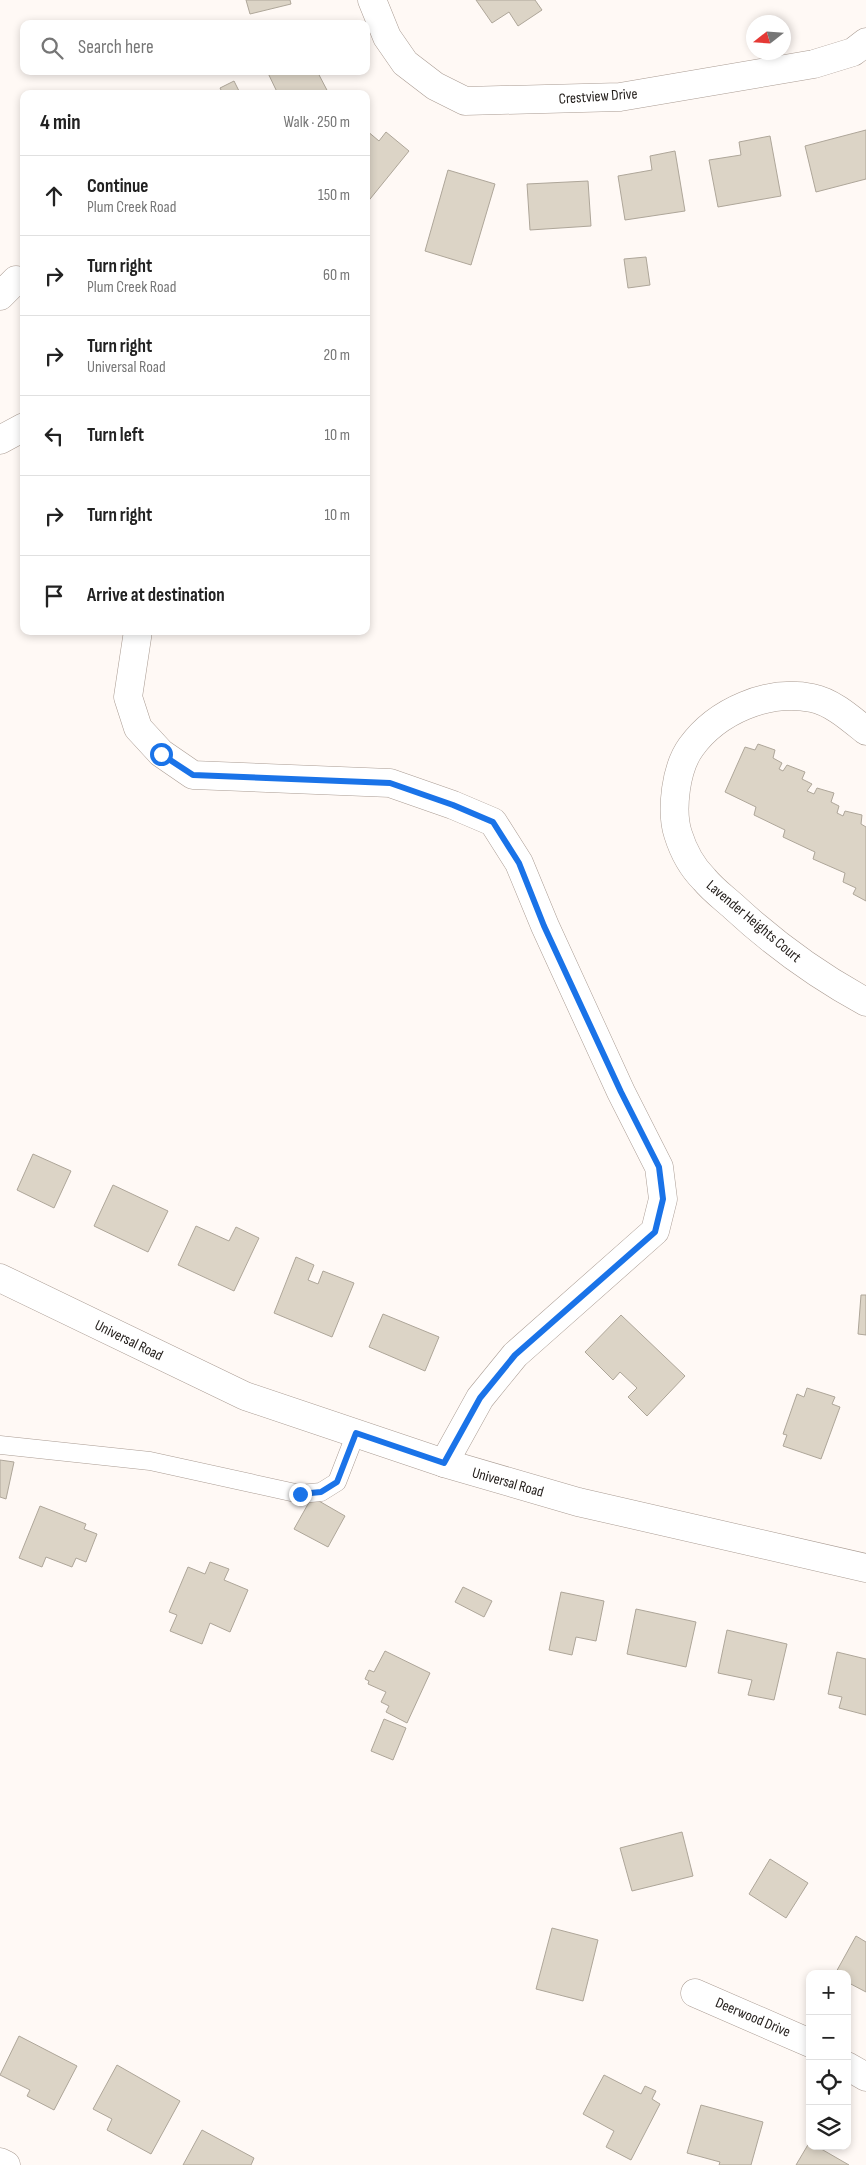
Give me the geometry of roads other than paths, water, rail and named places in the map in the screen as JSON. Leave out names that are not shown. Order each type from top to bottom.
[{"type":"street","name":"Crestview Drive","points":[[372,0],[387,37],[405,63],[434,86],[465,101],[620,97],[814,64],[853,52],[866,42]]},
{"type":"street","points":[[0,440],[20,428]]},
{"type":"street","points":[[137,635],[128,697],[138,728],[161,754],[193,775],[390,783],[453,805],[493,822],[519,863],[552,944],[621,1092],[659,1167],[663,1199],[655,1232],[515,1355],[480,1398],[444,1463]]},
{"type":"street","name":"Lavender Heights Court","points":[[866,731],[833,707],[812,698],[774,698],[750,703],[728,714],[708,728],[691,747],[677,783],[673,807],[677,832],[688,858],[704,880],[782,948],[844,990],[866,1002]]},
{"type":"street","name":"Universal Road","points":[[0,1278],[245,1396],[444,1463],[578,1502],[866,1568]]},
{"type":"street","name":"Deerwood Drive","points":[[695,1993],[806,2041]]},
{"type":"street","points":[[851,2069],[866,2078]]},
{"type":"street","points":[[0,2162],[6,2165]]},
{"type":"lane","points":[[0,1445],[150,1461],[300,1494],[321,1492],[337,1482],[356,1433]]}]
